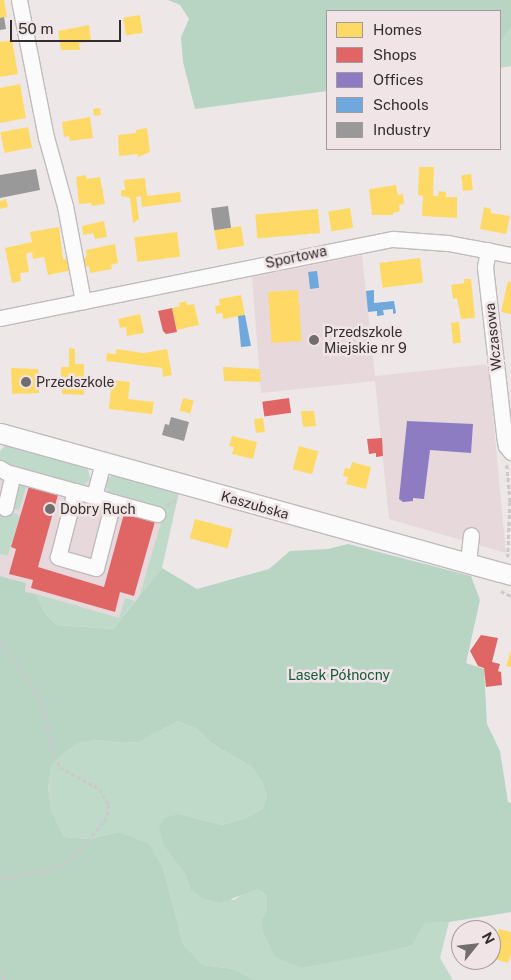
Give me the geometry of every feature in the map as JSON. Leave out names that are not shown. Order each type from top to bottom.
[{"type":"main road","name":"Kaszubska","points":[[0,433],[468,563],[510,567]]},
{"type":"street","points":[[19,0],[46,137],[65,206],[83,300]]},
{"type":"street","name":"Sportowa","points":[[0,318],[378,240],[419,239],[511,255]]},
{"type":"street","name":"Wczasowa","points":[[488,250],[485,267],[504,435],[506,446],[511,452]]},
{"type":"street","points":[[94,496],[103,462]]},
{"type":"street","points":[[5,508],[7,471],[157,514]]},
{"type":"street","points":[[76,491],[58,557],[96,568],[113,502]]},
{"type":"street","points":[[468,563],[471,535]]},
{"type":"path","points":[[510,567],[510,502],[506,459],[511,452]]},
{"type":"path","points":[[0,639],[36,690],[47,716],[50,744],[60,767],[100,790],[109,804],[107,818],[78,853],[64,864],[48,871],[0,879]]},
{"type":"path","points":[[0,970],[5,980]]},
{"type":"shaded area","points":[[362,255],[375,376],[488,364],[506,553],[389,519],[375,381],[261,393],[252,277]]},
{"type":"shaded area","points":[[0,456],[90,479],[167,503],[139,597],[135,601],[125,598],[119,619],[25,592],[26,583],[0,576],[0,554],[8,556],[19,515],[0,510]]},
{"type":"green space","points":[[168,0],[511,0],[511,26],[501,41],[501,10],[326,10],[326,91],[195,109],[183,62],[181,37],[189,19],[180,5]]},
{"type":"green space","points":[[509,26],[511,26],[511,66],[501,68],[501,40]]},
{"type":"green space","points":[[6,444],[88,467],[90,479],[84,485],[78,486],[9,469],[0,461],[0,451]]},
{"type":"green space","points":[[114,474],[179,492],[162,568],[139,597],[164,512],[109,493],[105,484],[107,479]]},
{"type":"green space","points":[[28,481],[19,510],[12,508],[19,483]]},
{"type":"green space","points":[[0,510],[20,515],[8,556],[0,554]]},
{"type":"green space","name":"Lasek Północny","points":[[348,544],[471,576],[480,600],[466,663],[484,669],[487,724],[500,751],[508,802],[511,803],[511,912],[451,920],[449,922],[424,923],[412,946],[303,968],[275,957],[263,932],[262,919],[267,908],[267,896],[258,889],[220,903],[202,898],[190,889],[186,876],[164,846],[159,827],[164,818],[179,814],[222,825],[246,818],[262,809],[267,797],[263,784],[252,767],[211,743],[197,729],[178,721],[139,742],[122,743],[97,740],[79,743],[64,753],[51,766],[48,788],[51,810],[64,837],[89,839],[119,832],[149,844],[164,871],[183,944],[203,965],[234,969],[254,980],[0,980],[0,576],[26,583],[25,592],[36,594],[45,613],[57,625],[113,629],[162,568],[197,589],[269,569],[290,551],[328,549]]},
{"type":"green space","points":[[36,594],[119,618],[125,598],[135,601],[113,629],[57,625],[45,613]]},
{"type":"green space","points":[[178,721],[197,729],[211,743],[252,767],[263,784],[267,797],[262,809],[246,818],[222,825],[179,814],[164,846],[186,876],[190,889],[234,900],[246,892],[258,889],[267,896],[267,908],[262,919],[303,968],[412,946],[423,923],[449,922],[440,958],[453,980],[254,980],[234,969],[203,965],[183,944],[164,871],[119,832],[89,839],[64,837],[51,810],[48,788],[51,766],[64,753],[79,743],[97,740],[122,743],[139,742]]},
{"type":"building: Homes","points":[[0,0],[4,0],[7,17],[0,18]]},
{"type":"building: Homes","points":[[140,15],[143,33],[126,35],[123,18]]},
{"type":"building: Homes","points":[[89,25],[91,41],[79,43],[80,50],[61,50],[58,31]]},
{"type":"building: Homes","points":[[12,40],[18,74],[0,77],[0,42]]},
{"type":"building: Homes","points":[[20,84],[26,118],[0,123],[0,88]]},
{"type":"building: Homes","points":[[100,108],[101,115],[94,116],[93,109]]},
{"type":"building: Homes","points":[[90,117],[93,138],[70,141],[69,136],[64,137],[62,122]]},
{"type":"building: Homes","points":[[28,127],[32,148],[5,153],[1,132]]},
{"type":"building: Homes","points":[[147,128],[150,152],[138,157],[138,154],[119,156],[118,135],[136,133],[136,130]]},
{"type":"building: Homes","points":[[419,167],[434,167],[433,196],[438,196],[439,191],[446,192],[446,197],[457,197],[457,218],[422,216],[423,196],[418,195]]},
{"type":"building: Homes","points":[[471,174],[473,190],[463,191],[461,175]]},
{"type":"building: Homes","points":[[86,175],[87,179],[100,177],[105,204],[92,206],[91,203],[79,204],[76,177]]},
{"type":"building: Homes","points":[[145,178],[147,196],[180,192],[181,202],[142,207],[141,196],[136,197],[139,219],[133,223],[130,198],[121,196],[121,190],[125,190],[124,180]]},
{"type":"building: Homes","points":[[396,185],[398,195],[403,194],[404,204],[399,205],[400,211],[393,213],[393,215],[372,215],[369,189]]},
{"type":"building: Homes","points":[[6,199],[8,207],[0,209],[0,201]]},
{"type":"building: Homes","points":[[484,207],[491,209],[491,213],[510,216],[506,234],[480,229]]},
{"type":"building: Homes","points":[[350,208],[353,228],[331,231],[328,211]]},
{"type":"building: Homes","points":[[318,209],[320,233],[257,238],[255,214]]},
{"type":"building: Homes","points":[[104,221],[107,237],[95,239],[93,233],[83,235],[82,226]]},
{"type":"building: Homes","points":[[241,226],[244,246],[217,250],[214,230]]},
{"type":"building: Homes","points":[[59,227],[63,259],[68,260],[72,270],[48,275],[44,257],[33,259],[32,252],[26,254],[29,272],[20,273],[21,281],[12,283],[5,248],[32,242],[30,232]]},
{"type":"building: Homes","points":[[177,232],[180,257],[137,262],[134,237]]},
{"type":"building: Homes","points":[[115,244],[118,263],[111,265],[112,269],[90,273],[89,266],[84,267],[83,258],[87,257],[86,250]]},
{"type":"building: Homes","points":[[420,258],[423,283],[382,288],[379,263]]},
{"type":"building: Homes","points":[[464,279],[471,279],[475,318],[461,319],[457,298],[453,299],[451,285],[464,283]]},
{"type":"building: Homes","points":[[508,281],[511,282],[511,314],[501,312]]},
{"type":"building: Homes","points":[[298,290],[302,341],[272,343],[268,292]]},
{"type":"building: Homes","points":[[241,295],[245,315],[223,319],[222,313],[216,314],[215,306],[220,305],[219,299]]},
{"type":"building: Homes","points":[[186,301],[187,305],[194,304],[199,325],[177,330],[172,308],[180,306],[179,303]]},
{"type":"building: Homes","points":[[140,314],[144,333],[127,336],[126,327],[120,328],[118,319]]},
{"type":"building: Homes","points":[[459,322],[461,343],[453,344],[451,323]]},
{"type":"building: Homes","points":[[69,348],[75,349],[75,364],[84,364],[84,395],[62,394],[61,367],[69,367]]},
{"type":"building: Homes","points":[[116,349],[144,353],[167,349],[172,375],[163,377],[162,368],[106,361],[107,353],[116,354]]},
{"type":"building: Homes","points":[[223,367],[260,369],[261,382],[224,381]]},
{"type":"building: Homes","points":[[11,368],[38,369],[39,377],[42,377],[42,382],[39,383],[39,393],[12,394]]},
{"type":"building: Homes","points":[[109,380],[130,382],[128,399],[154,402],[152,414],[109,409],[111,388],[108,387]]},
{"type":"building: Homes","points":[[183,398],[194,401],[190,413],[180,411]]},
{"type":"building: Homes","points":[[301,411],[314,411],[316,426],[303,427]]},
{"type":"building: Homes","points":[[263,418],[265,432],[256,433],[254,419]]},
{"type":"building: Homes","points":[[232,436],[257,442],[253,459],[232,454],[234,447],[229,446]]},
{"type":"building: Homes","points":[[299,446],[318,451],[312,474],[293,469]]},
{"type":"building: Homes","points":[[352,462],[371,467],[366,489],[346,484],[348,477],[343,476],[345,468],[350,469]]},
{"type":"building: Homes","points":[[195,519],[233,529],[227,548],[190,538]]},
{"type":"building: Homes","points":[[511,650],[511,667],[506,666]]},
{"type":"building: Homes","points":[[501,930],[511,932],[511,954],[508,963],[501,961]]},
{"type":"building: Shops","points":[[172,308],[177,332],[166,334],[163,331],[158,311]]},
{"type":"building: Shops","points":[[289,398],[291,413],[264,417],[262,402]]},
{"type":"building: Shops","points":[[382,438],[383,456],[376,457],[376,453],[369,454],[367,439]]},
{"type":"building: Shops","points":[[30,483],[59,491],[38,567],[104,587],[125,510],[156,518],[134,596],[120,592],[115,612],[31,588],[33,580],[9,574],[16,549],[11,547]]},
{"type":"building: Shops","points":[[481,635],[498,638],[492,662],[500,664],[498,671],[501,672],[502,685],[486,687],[484,668],[478,666],[470,651]]},
{"type":"building: Offices","points":[[407,421],[473,424],[471,453],[430,450],[424,499],[413,498],[413,501],[403,502],[399,499]]},
{"type":"building: Schools","points":[[317,271],[319,288],[310,289],[308,272]]},
{"type":"building: Schools","points":[[374,290],[374,303],[394,301],[396,313],[393,314],[393,309],[383,310],[384,315],[377,316],[377,311],[368,312],[366,291]]},
{"type":"building: Schools","points":[[245,315],[251,346],[241,347],[238,316]]},
{"type":"building: Industry","points":[[4,17],[6,29],[0,30],[0,18]]},
{"type":"building: Industry","points":[[36,169],[40,190],[0,198],[0,175]]},
{"type":"building: Industry","points":[[228,206],[231,228],[214,230],[211,208]]},
{"type":"building: Industry","points":[[171,417],[189,422],[184,441],[162,435],[165,424],[169,425]]},
{"type":"place","name":"Przedszkole Miejskie nr 9","points":[[314,340]]},
{"type":"place","name":"Przedszkole","points":[[26,382]]},
{"type":"place","name":"Dobry Ruch","points":[[50,509]]}]
